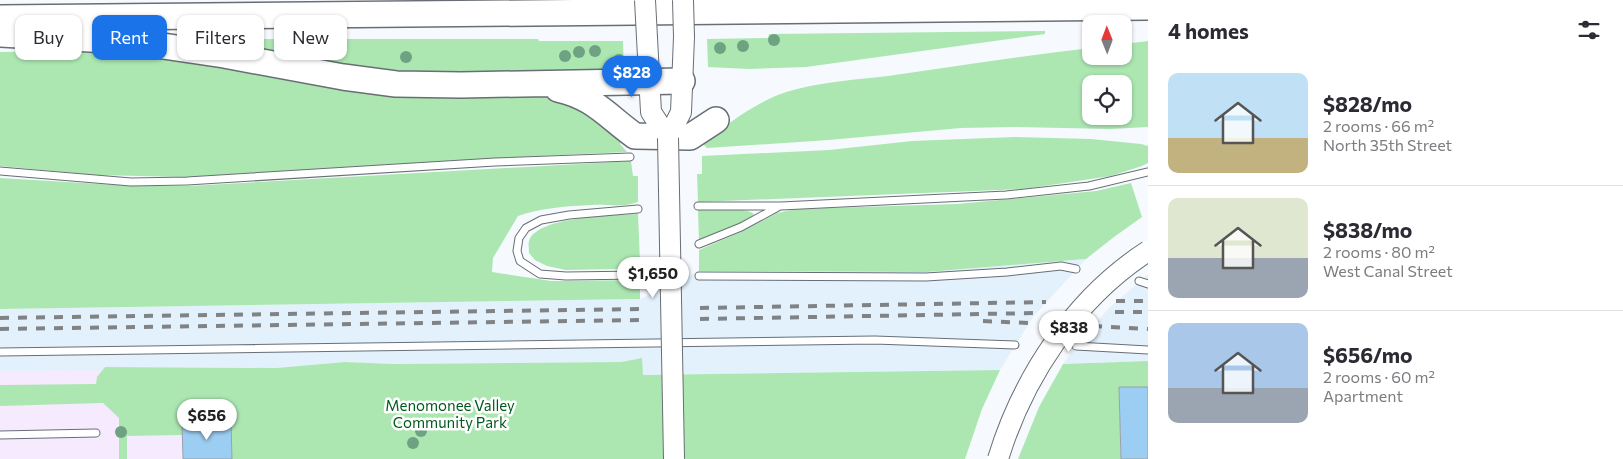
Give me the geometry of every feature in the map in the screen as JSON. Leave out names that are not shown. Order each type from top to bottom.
[{"type":"highway","points":[[0,18],[1148,7]]},
{"type":"highway","points":[[0,34],[108,40],[162,46],[224,55],[343,77],[396,84],[682,81]]},
{"type":"highway","points":[[536,84],[569,91],[588,99],[635,136],[690,137],[716,120]]},
{"type":"main road","points":[[645,0],[651,112],[668,138]]},
{"type":"main road","points":[[674,459],[668,138],[681,112],[684,37],[683,0]]},
{"type":"main road","points":[[998,459],[1024,394],[1038,368],[1058,339],[1106,284],[1148,251]]},
{"type":"lane","points":[[0,171],[131,182],[186,181],[495,162],[630,157]]},
{"type":"lane","points":[[698,206],[781,206],[880,200],[960,198],[1089,186],[1148,172]]},
{"type":"lane","points":[[699,244],[741,227],[781,206]]},
{"type":"lane","points":[[638,209],[569,215],[541,220],[526,228],[519,238],[518,251],[520,260],[540,274],[566,276],[640,275]]},
{"type":"lane","points":[[700,276],[926,277],[1007,272],[1061,266],[1076,269]]},
{"type":"lane","points":[[624,275],[640,267]]},
{"type":"lane","points":[[1139,281],[1148,284]]},
{"type":"lane","points":[[0,352],[875,340],[1015,345]]},
{"type":"lane","points":[[1076,346],[1148,350]]},
{"type":"lane","points":[[0,435],[96,433]]},
{"type":"shaded area","points":[[1086,259],[1033,317],[1000,370],[642,375],[641,358],[621,362],[394,364],[345,362],[276,368],[105,367],[103,371],[0,371],[0,309],[640,299],[699,271],[926,272]]},
{"type":"shaded area","points":[[1148,274],[1148,361],[1063,364],[1108,309]]},
{"type":"shaded area","points":[[405,369],[405,459],[0,459],[0,371]]},
{"type":"green space","points":[[1045,31],[1045,34],[806,67],[749,69],[708,67],[707,39],[768,38],[769,34]]},
{"type":"green space","points":[[264,39],[274,39],[274,53],[264,51]]},
{"type":"green space","points":[[347,39],[623,41],[624,72],[399,74],[317,60],[347,60]]},
{"type":"green space","points":[[1148,41],[1148,127],[1110,129],[961,128],[829,140],[707,148],[703,144],[745,112],[773,97],[800,88],[1082,49],[1082,65],[1132,65],[1132,43]]},
{"type":"green space","points":[[82,51],[92,52],[92,60],[167,60],[167,58],[541,95],[564,100],[581,107],[622,141],[620,144],[627,152],[184,177],[95,175],[0,166],[0,52],[15,52],[15,60],[82,60]]},
{"type":"green space","points":[[1014,137],[1091,139],[1141,144],[1148,146],[1148,163],[1111,176],[1024,189],[698,202],[697,174],[702,174],[702,156],[829,150],[912,141]]},
{"type":"green space","points":[[631,161],[633,176],[638,176],[638,202],[620,205],[554,208],[518,216],[493,258],[492,272],[551,281],[640,280],[640,299],[0,309],[0,178],[134,186],[188,186]]},
{"type":"green space","points":[[1131,183],[1142,217],[1086,259],[926,272],[699,271],[699,250],[743,231],[777,213],[796,209],[957,204],[1096,191]]},
{"type":"green space","points":[[735,209],[754,214],[751,218],[699,241],[698,210]]},
{"type":"green space","points":[[638,214],[640,261],[621,269],[566,270],[547,266],[535,260],[529,253],[529,241],[535,233],[546,226],[578,218]]},
{"type":"green space","name":"Menomonee Valley Community Park","points":[[642,358],[643,375],[1000,370],[982,409],[965,459],[232,459],[182,435],[127,436],[127,459],[119,459],[119,418],[103,403],[0,406],[0,385],[96,384],[97,377],[105,367],[276,368],[345,362],[394,364],[621,362]]},
{"type":"green space","points":[[1148,361],[1148,387],[1119,388],[1121,459],[1018,459],[1039,407],[1063,364]]},
{"type":"building","points":[[1119,387],[1148,387],[1148,459],[1121,459]]},
{"type":"building","points":[[231,422],[232,459],[183,459],[182,423]]},
{"type":"railway","points":[[1116,301],[1148,301]]},
{"type":"railway","points":[[700,308],[1046,302]]},
{"type":"railway","points":[[0,318],[641,309]]},
{"type":"railway","points":[[1115,312],[1148,312]]},
{"type":"railway","points":[[700,319],[1036,313]]},
{"type":"railway","points":[[0,329],[641,320]]},
{"type":"railway","points":[[983,321],[1030,323]]},
{"type":"railway","points":[[1093,326],[1148,329]]}]
